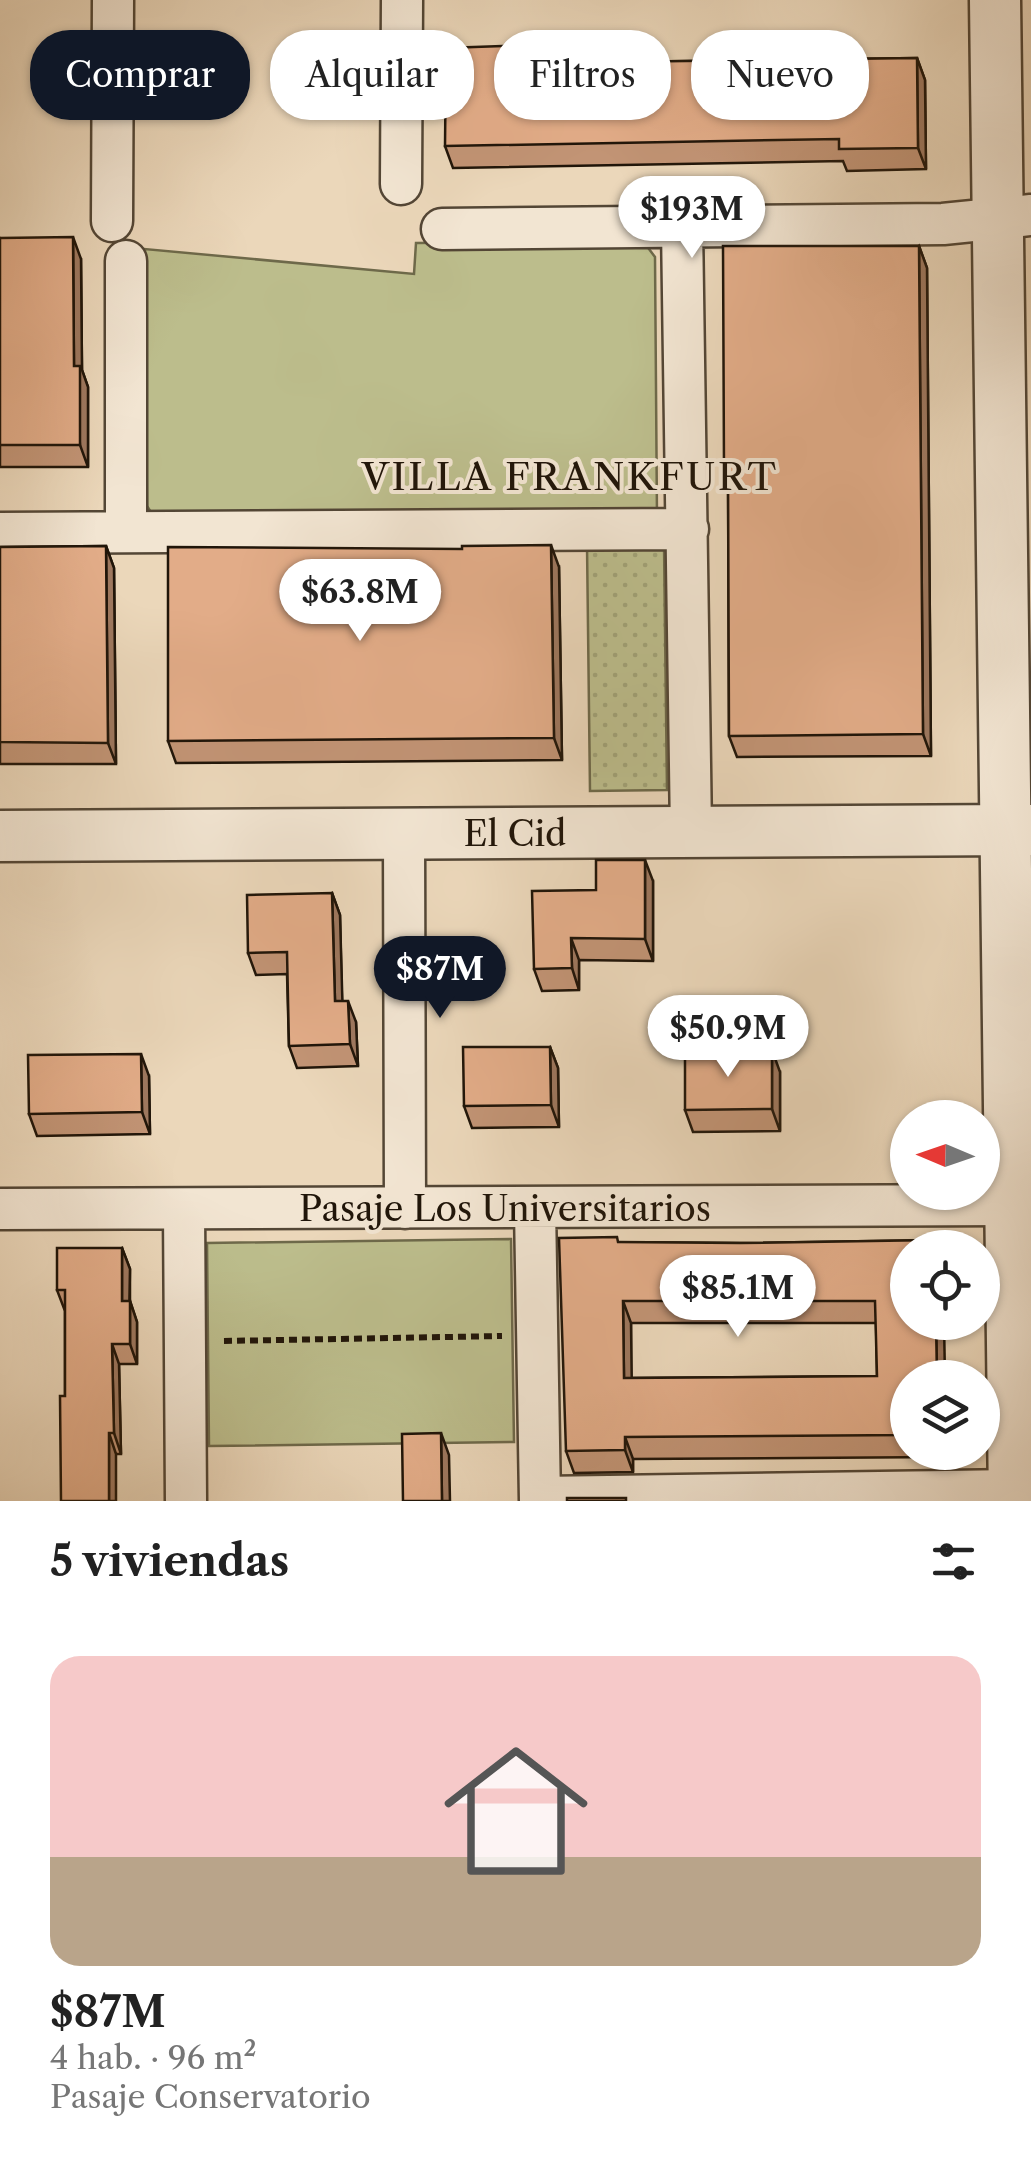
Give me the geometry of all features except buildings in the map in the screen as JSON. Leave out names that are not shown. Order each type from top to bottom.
[{"type":"street","points":[[112,221],[114,0]]},
{"type":"street","points":[[401,184],[402,0]]},
{"type":"street","points":[[536,1208],[540,1499],[1014,1496],[1021,1262],[1010,1205],[1019,1056],[1014,217],[995,0]]},
{"type":"street","points":[[442,229],[942,224],[1014,217]]},
{"type":"street","points":[[682,226],[692,832]]},
{"type":"street","points":[[126,260],[126,532]]},
{"type":"street","points":[[0,533],[688,529]]},
{"type":"street","name":"El Cid","points":[[0,836],[1017,830]]},
{"type":"street","points":[[404,834],[405,1208]]},
{"type":"street","name":"Pasaje Los Universitarios","points":[[0,1209],[1010,1205]]},
{"type":"street","points":[[184,1210],[186,1501]]},
{"type":"path","points":[[185,1342],[538,1336]]},
{"type":"green space","points":[[643,241],[655,257],[657,517],[156,520],[147,506],[145,249],[414,274],[416,243]]},
{"type":"green space","points":[[664,544],[667,790],[590,791],[587,545]]},
{"type":"green space","points":[[511,1239],[514,1442],[209,1446],[207,1243]]},
{"type":"district","name":"VILLA FRANKFURT","points":[[570,476]]}]
